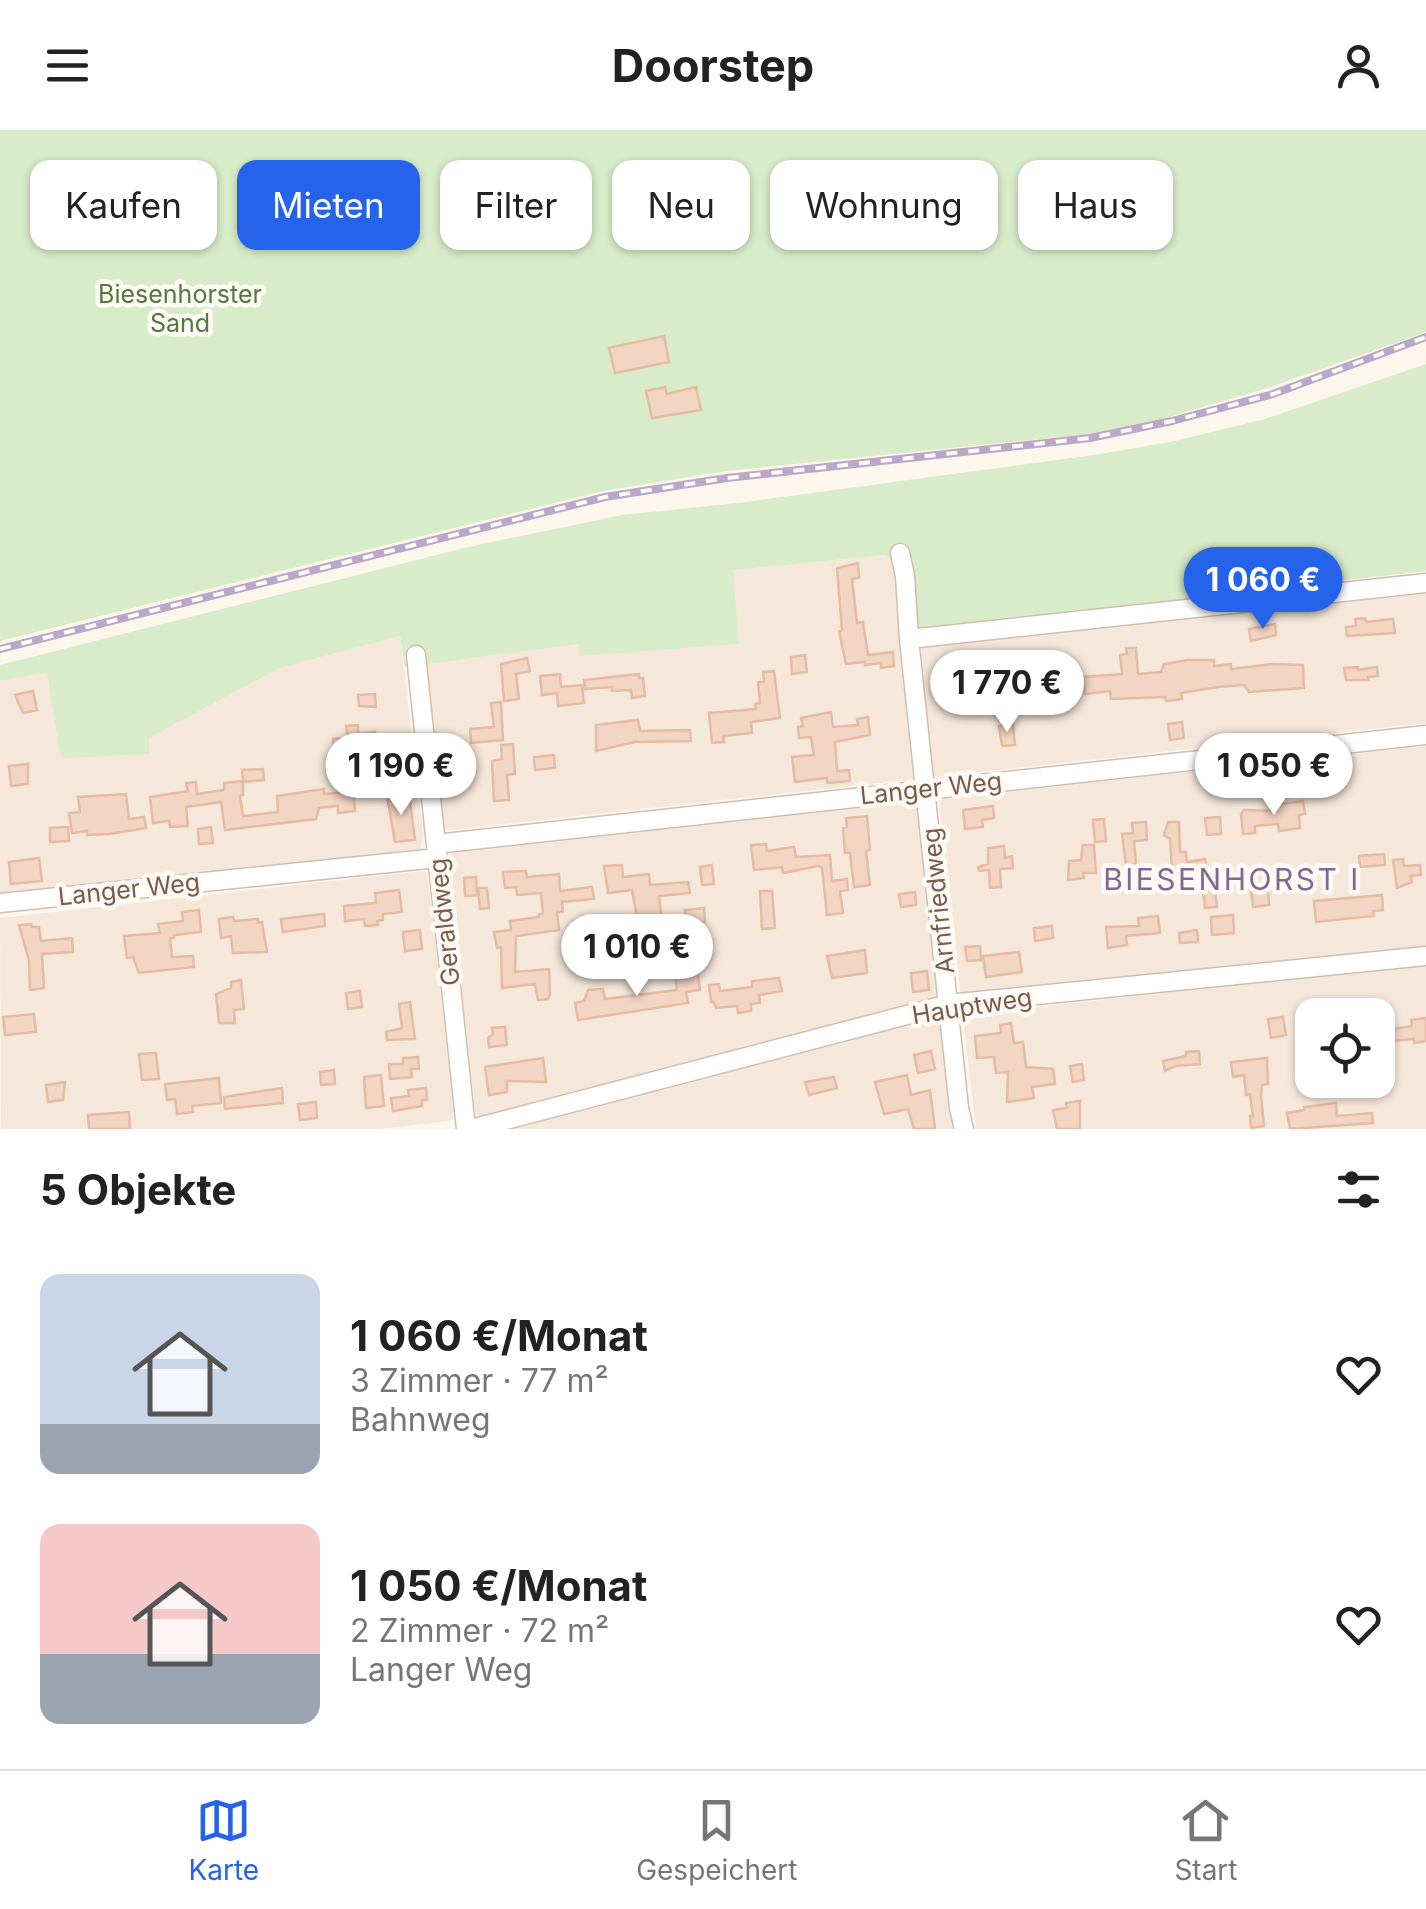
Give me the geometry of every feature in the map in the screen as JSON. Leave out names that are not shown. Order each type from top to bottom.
[{"type":"street","name":"Arnfriedweg","points":[[900,553],[964,1129]]},
{"type":"street","points":[[909,639],[1426,583]]},
{"type":"street","name":"Geraldweg","points":[[416,655],[468,1129]]},
{"type":"street","name":"Langer Weg","points":[[0,903],[925,789],[1426,734]]},
{"type":"street","name":"Hauptweg","points":[[468,1129],[949,1004],[1426,956]]},
{"type":"shaded area","points":[[885,555],[893,561],[903,644],[1426,587],[1426,723],[448,830],[444,827],[426,664],[580,644],[580,655],[739,644],[732,570]]},
{"type":"shaded area","points":[[400,636],[423,833],[421,849],[0,895],[0,681],[47,671],[150,754],[149,738],[280,668]]},
{"type":"shaded area","points":[[1426,746],[1426,947],[961,998],[939,803],[942,799]]},
{"type":"shaded area","points":[[913,802],[917,805],[939,994],[936,999],[481,1116],[475,1114],[448,856],[451,853]]},
{"type":"shaded area","points":[[423,871],[428,874],[454,1117],[450,1121],[380,1129],[1,1129],[0,918]]},
{"type":"shaded area","points":[[1426,964],[1426,1129],[976,1129],[963,1018]]},
{"type":"shaded area","points":[[938,1015],[954,1129],[499,1129]]},
{"type":"green space","name":"Biesenhorster Sand","points":[[0,130],[1426,130],[1426,332],[1271,387],[1155,421],[1090,434],[726,471],[603,491],[0,641]]},
{"type":"green space","points":[[1426,364],[1426,571],[914,629],[893,561],[885,555],[733,570],[739,644],[580,656],[579,644],[405,667],[400,636],[280,668],[149,738],[150,754],[61,758],[47,672],[0,681],[0,665],[468,547],[622,515],[738,503],[1175,441],[1265,419]]},
{"type":"building","points":[[664,336],[669,362],[615,373],[609,348]]},
{"type":"building","points":[[665,387],[667,394],[696,387],[701,410],[652,418],[646,391]]},
{"type":"building","points":[[858,563],[859,578],[852,579],[857,623],[863,622],[868,655],[893,652],[894,666],[846,664],[839,631],[842,630],[837,568]]},
{"type":"building","points":[[1365,618],[1366,622],[1393,619],[1395,633],[1347,636],[1346,627],[1356,626],[1355,619]]},
{"type":"building","points":[[1275,624],[1276,635],[1251,641],[1249,629]]},
{"type":"building","points":[[1126,648],[1136,648],[1138,674],[1161,672],[1164,664],[1187,660],[1214,660],[1214,666],[1231,664],[1231,669],[1303,665],[1304,688],[1249,692],[1244,685],[1218,687],[1181,693],[1182,699],[1166,701],[1165,697],[1111,699],[1110,691],[1085,694],[1083,677],[1122,674],[1120,655],[1127,654]]},
{"type":"building","points":[[805,655],[807,672],[792,674],[791,657]]},
{"type":"building","points":[[527,658],[530,671],[516,674],[519,699],[504,701],[501,664]]},
{"type":"building","points":[[1377,667],[1378,676],[1346,680],[1344,668]]},
{"type":"building","points":[[774,671],[780,718],[751,722],[752,733],[723,736],[724,742],[712,743],[709,713],[756,709],[755,704],[760,703],[758,682],[764,682],[763,672]]},
{"type":"building","points":[[560,674],[561,687],[582,685],[584,703],[558,706],[557,693],[542,695],[540,676]]},
{"type":"building","points":[[639,674],[645,696],[632,698],[631,690],[612,691],[612,687],[585,689],[584,680]]},
{"type":"building","points":[[1045,682],[1046,697],[1032,699],[1031,684]]},
{"type":"building","points":[[33,691],[37,710],[23,713],[15,695]]},
{"type":"building","points":[[375,694],[376,707],[359,706],[358,695]]},
{"type":"building","points":[[501,702],[503,740],[471,743],[470,729],[494,727],[491,703]]},
{"type":"building","points":[[831,712],[833,727],[858,725],[857,719],[868,717],[870,735],[835,742],[837,771],[849,770],[850,781],[827,783],[827,778],[795,782],[792,757],[814,755],[811,737],[799,738],[801,718]]},
{"type":"building","points":[[638,720],[640,731],[690,730],[691,741],[635,742],[596,751],[596,725]]},
{"type":"building","points":[[1182,722],[1184,738],[1170,740],[1168,724]]},
{"type":"building","points":[[1013,724],[1015,745],[1002,746],[999,726]]},
{"type":"building","points":[[358,725],[358,734],[375,732],[377,747],[358,749],[359,769],[337,771],[333,739],[348,738],[346,726]]},
{"type":"building","points":[[513,744],[515,774],[507,775],[509,800],[494,801],[492,761],[502,759],[501,745]]},
{"type":"building","points":[[554,755],[555,768],[535,770],[534,757]]},
{"type":"building","points":[[470,760],[472,778],[460,779],[459,762]]},
{"type":"building","points":[[28,764],[28,784],[11,786],[9,766]]},
{"type":"building","points":[[263,769],[264,780],[243,782],[243,816],[278,812],[277,796],[324,789],[324,794],[353,791],[355,811],[338,813],[338,806],[319,808],[316,819],[225,830],[221,802],[186,807],[188,826],[170,827],[169,821],[153,823],[150,797],[188,791],[186,783],[196,782],[197,794],[224,790],[224,783],[243,781],[242,770]]},
{"type":"building","points":[[126,794],[129,819],[144,817],[146,828],[109,834],[72,833],[69,813],[80,812],[78,797]]},
{"type":"building","points":[[409,794],[415,840],[395,842],[387,796]]},
{"type":"building","points":[[1303,801],[1305,814],[1299,815],[1300,828],[1279,831],[1278,824],[1255,826],[1255,833],[1243,834],[1244,810],[1276,811],[1276,805]]},
{"type":"building","points":[[993,806],[994,818],[982,820],[983,827],[965,829],[963,810]]},
{"type":"building","points":[[867,816],[870,885],[854,887],[843,828],[847,827],[846,818]]},
{"type":"building","points":[[1220,817],[1221,834],[1207,835],[1205,818]]},
{"type":"building","points":[[1104,819],[1106,841],[1095,842],[1093,820]]},
{"type":"building","points":[[1146,822],[1147,840],[1134,841],[1136,864],[1126,865],[1122,834],[1133,833],[1132,823]]},
{"type":"building","points":[[1168,822],[1179,822],[1180,852],[1186,852],[1187,862],[1205,859],[1209,882],[1214,881],[1217,907],[1205,908],[1203,889],[1180,892],[1180,885],[1153,887],[1151,874],[1172,871],[1170,839],[1164,835]]},
{"type":"building","points":[[68,827],[69,841],[50,842],[50,828]]},
{"type":"building","points":[[211,827],[213,843],[199,844],[198,829]]},
{"type":"building","points":[[766,844],[767,851],[794,847],[796,857],[830,855],[832,881],[847,879],[848,890],[840,891],[843,913],[827,915],[822,868],[818,866],[783,873],[782,867],[754,870],[751,845]]},
{"type":"building","points":[[1083,845],[1094,845],[1096,873],[1083,873],[1084,878],[1068,880],[1069,861],[1081,860]]},
{"type":"building","points":[[1004,846],[1005,858],[1012,856],[1013,868],[1000,869],[1001,887],[990,888],[989,870],[979,871],[978,867],[988,864],[988,848]]},
{"type":"building","points":[[1384,854],[1385,865],[1360,867],[1359,856]]},
{"type":"building","points":[[39,858],[42,881],[11,884],[9,862]]},
{"type":"building","points":[[1403,859],[1404,866],[1420,865],[1421,875],[1411,876],[1412,882],[1397,888],[1393,860]]},
{"type":"building","points":[[622,865],[623,877],[649,874],[650,885],[688,882],[690,893],[659,896],[661,915],[637,918],[632,890],[608,893],[604,866]]},
{"type":"building","points":[[712,865],[714,884],[702,885],[700,867]]},
{"type":"building","points":[[526,871],[527,877],[559,874],[560,891],[592,887],[594,899],[562,902],[563,912],[557,912],[559,930],[516,936],[515,972],[549,969],[548,999],[538,1000],[535,984],[502,988],[501,947],[497,948],[494,932],[511,930],[510,921],[543,913],[541,893],[517,895],[516,887],[505,888],[503,872]]},
{"type":"building","points":[[476,877],[477,895],[465,896],[464,878]]},
{"type":"building","points":[[478,888],[487,888],[489,908],[480,909]]},
{"type":"building","points":[[1268,888],[1269,905],[1253,907],[1251,890]]},
{"type":"building","points":[[399,890],[402,912],[383,914],[378,925],[365,926],[364,919],[345,921],[344,906],[376,903],[375,893]]},
{"type":"building","points":[[760,891],[772,891],[775,928],[762,929]]},
{"type":"building","points":[[915,892],[916,905],[901,907],[899,894]]},
{"type":"building","points":[[1382,895],[1383,910],[1373,911],[1374,916],[1316,922],[1314,901]]},
{"type":"building","points":[[704,908],[705,922],[687,924],[685,910]]},
{"type":"building","points":[[199,910],[201,932],[170,938],[172,957],[193,956],[194,967],[139,973],[133,957],[127,958],[124,936],[160,933],[158,924],[183,921],[182,912]]},
{"type":"building","points":[[324,914],[325,926],[283,932],[281,919]]},
{"type":"building","points":[[1233,915],[1234,933],[1212,935],[1211,917]]},
{"type":"building","points":[[1158,916],[1160,933],[1126,936],[1127,945],[1108,948],[1106,927],[1139,926],[1138,918]]},
{"type":"building","points":[[233,917],[234,921],[262,922],[267,952],[233,953],[231,936],[221,938],[219,919]]},
{"type":"building","points":[[19,925],[39,927],[41,941],[72,938],[73,952],[42,954],[44,988],[30,990],[29,960]]},
{"type":"building","points":[[1052,926],[1053,938],[1035,941],[1034,928]]},
{"type":"building","points":[[420,930],[422,949],[405,951],[403,932]]},
{"type":"building","points":[[1197,930],[1198,942],[1180,943],[1179,933]]},
{"type":"building","points":[[632,937],[636,958],[617,959],[616,950],[610,951],[609,941]]},
{"type":"building","points":[[980,946],[981,960],[967,961],[965,947]]},
{"type":"building","points":[[865,950],[867,973],[832,978],[827,956]]},
{"type":"building","points":[[1019,952],[1022,972],[986,977],[983,956]]},
{"type":"building","points":[[682,968],[684,976],[698,974],[700,990],[686,992],[688,1003],[578,1020],[575,1003],[584,1001],[588,990],[603,989],[605,999],[677,990],[674,969]]},
{"type":"building","points":[[927,971],[929,990],[913,992],[911,973]]},
{"type":"building","points":[[779,978],[782,991],[759,995],[760,1003],[751,1004],[751,1011],[738,1013],[737,1006],[716,1008],[711,1002],[709,985],[719,984],[720,991]]},
{"type":"building","points":[[241,980],[244,1009],[234,1010],[235,1023],[219,1023],[216,994],[231,988],[231,982]]},
{"type":"building","points":[[360,991],[362,1007],[348,1009],[346,993]]},
{"type":"building","points":[[410,1002],[415,1039],[387,1040],[386,1032],[402,1028],[399,1004]]},
{"type":"building","points":[[34,1014],[36,1032],[5,1035],[3,1017]]},
{"type":"building","points":[[1283,1017],[1286,1035],[1271,1038],[1268,1019]]},
{"type":"building","points":[[1426,1018],[1426,1041],[1395,1041],[1395,1028],[1412,1026],[1411,1020]]},
{"type":"building","points":[[1011,1023],[1014,1043],[1023,1042],[1026,1067],[1053,1069],[1055,1084],[1032,1087],[1034,1098],[1007,1102],[1008,1072],[996,1073],[994,1057],[977,1058],[975,1036],[1001,1033],[1000,1025]]},
{"type":"building","points":[[505,1027],[507,1045],[489,1047],[492,1028]]},
{"type":"building","points":[[931,1051],[935,1069],[918,1073],[914,1055]]},
{"type":"building","points":[[1199,1051],[1200,1064],[1165,1071],[1163,1061]]},
{"type":"building","points":[[156,1053],[159,1079],[142,1080],[139,1054]]},
{"type":"building","points":[[418,1057],[419,1069],[411,1069],[412,1077],[390,1079],[389,1064],[403,1064],[403,1058]]},
{"type":"building","points":[[543,1058],[546,1082],[507,1081],[507,1092],[489,1095],[485,1067]]},
{"type":"building","points":[[1267,1058],[1268,1084],[1262,1085],[1261,1096],[1264,1126],[1251,1128],[1250,1094],[1246,1095],[1244,1075],[1233,1077],[1231,1062]]},
{"type":"building","points":[[1082,1064],[1084,1080],[1073,1082],[1070,1066]]},
{"type":"building","points":[[334,1070],[335,1084],[321,1085],[320,1072]]},
{"type":"building","points":[[381,1075],[384,1106],[366,1108],[364,1077]]},
{"type":"building","points":[[907,1075],[911,1095],[930,1090],[935,1129],[914,1129],[908,1109],[884,1114],[875,1082]]},
{"type":"building","points":[[834,1077],[837,1088],[809,1095],[805,1082]]},
{"type":"building","points":[[219,1078],[221,1103],[192,1106],[193,1112],[177,1114],[175,1099],[167,1100],[165,1084]]},
{"type":"building","points":[[65,1082],[63,1100],[48,1102],[46,1085]]},
{"type":"building","points":[[282,1088],[283,1103],[225,1109],[224,1097]]},
{"type":"building","points":[[426,1088],[427,1100],[422,1100],[422,1106],[393,1111],[391,1098],[409,1096],[408,1090]]},
{"type":"building","points":[[1080,1101],[1080,1129],[1057,1129],[1053,1110]]},
{"type":"building","points":[[316,1102],[317,1118],[300,1120],[298,1104]]},
{"type":"building","points":[[1336,1103],[1337,1116],[1372,1113],[1373,1123],[1290,1129],[1287,1113]]},
{"type":"building","points":[[129,1112],[130,1129],[89,1129],[88,1115]]},
{"type":"railway","points":[[0,649],[605,497],[727,478],[1090,438],[1172,421],[1273,394],[1426,337]]},
{"type":"district","name":"BIESENHORST I","points":[[1232,879]]}]
